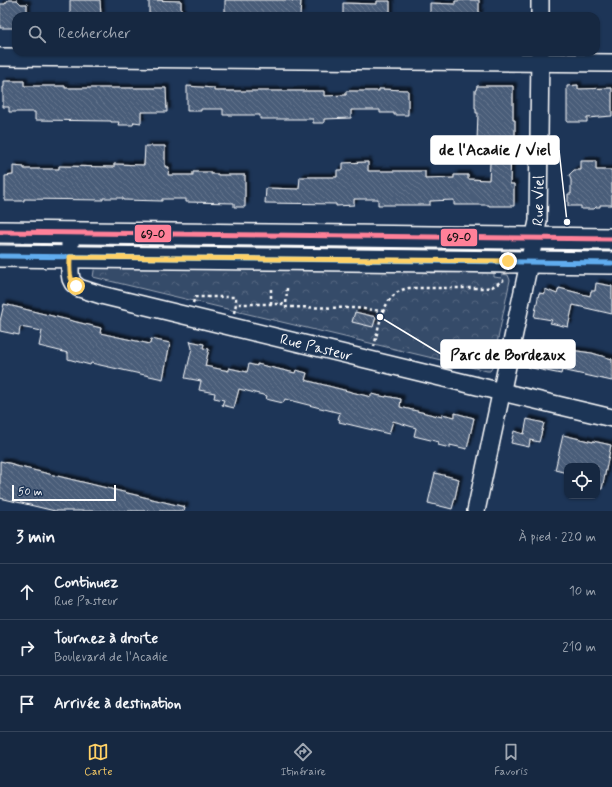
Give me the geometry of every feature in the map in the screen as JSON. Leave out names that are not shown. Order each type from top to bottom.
[{"type":"main road","points":[[0,232],[612,239]]},
{"type":"main road","points":[[0,256],[612,263]]},
{"type":"street","points":[[540,0],[540,12]]},
{"type":"street","points":[[0,57],[540,57],[612,63]]},
{"type":"street","name":"Rue Viel","points":[[476,511],[538,221],[540,57]]},
{"type":"street","name":"Rue Pasteur","points":[[70,233],[71,279],[79,288],[90,292],[612,418]]},
{"type":"path","points":[[374,346],[386,304],[400,290],[486,288],[498,284],[505,280],[508,276]]},
{"type":"path","points":[[286,288],[286,304]]},
{"type":"path","points":[[271,289],[271,304]]},
{"type":"path","points":[[193,303],[195,297],[236,296],[234,313]]},
{"type":"path","points":[[236,304],[286,304],[286,307],[317,306],[383,311]]},
{"type":"path","points":[[367,314],[368,309]]},
{"type":"green space","points":[[0,240],[47,241],[47,250],[0,250]]},
{"type":"green space","points":[[92,241],[511,245],[513,255],[92,251]]},
{"type":"green space","points":[[555,246],[612,246],[612,255],[554,255]]},
{"type":"green space","points":[[95,265],[430,268],[430,273],[494,272],[494,277],[501,278],[502,274],[508,275],[510,280],[492,368],[490,371],[487,371],[93,277]]},
{"type":"building","points":[[8,0],[17,0],[21,4],[27,4],[27,12],[12,12],[12,28],[0,28],[0,4],[5,4]]},
{"type":"building","points":[[70,0],[100,0],[101,12],[70,12]]},
{"type":"building","points":[[149,0],[181,1],[181,12],[149,12]]},
{"type":"building","points":[[225,0],[301,1],[300,12],[225,12]]},
{"type":"building","points":[[479,0],[479,12],[430,12],[430,3],[455,4],[455,1]]},
{"type":"building","points":[[377,1],[390,1],[390,12],[343,12],[343,3],[377,4]]},
{"type":"building","points":[[4,81],[24,81],[24,86],[65,86],[65,88],[166,88],[167,112],[141,112],[141,123],[134,122],[133,125],[118,125],[119,122],[111,121],[35,120],[35,112],[9,112],[9,107],[3,107]]},
{"type":"building","points":[[578,85],[578,89],[612,88],[612,116],[587,118],[587,122],[567,122],[567,86]]},
{"type":"building","points":[[187,86],[214,88],[214,91],[324,91],[324,96],[346,95],[346,91],[379,91],[379,89],[408,90],[408,115],[380,113],[380,110],[351,110],[351,118],[324,119],[324,123],[313,123],[313,119],[260,119],[260,115],[223,115],[223,109],[201,109],[201,111],[187,111]]},
{"type":"building","points":[[477,86],[513,86],[515,146],[511,146],[510,184],[514,184],[514,206],[454,205],[454,200],[430,201],[430,205],[378,205],[378,199],[354,199],[354,205],[336,206],[336,204],[265,203],[266,188],[299,189],[300,177],[337,177],[337,170],[343,170],[343,163],[368,162],[368,171],[425,171],[425,179],[454,178],[454,175],[468,175],[468,179],[489,180],[491,146],[479,146],[479,141],[477,141],[478,113],[476,113],[475,108],[475,90]]},
{"type":"building","points":[[145,146],[165,146],[165,167],[169,167],[168,175],[193,175],[193,172],[211,172],[211,174],[218,175],[245,175],[245,207],[234,207],[234,203],[186,202],[186,199],[162,199],[162,201],[103,198],[103,200],[24,199],[24,201],[5,201],[5,176],[13,175],[13,166],[24,167],[24,169],[59,169],[59,166],[114,167],[114,164],[144,165]]},
{"type":"building","points":[[581,161],[596,161],[596,170],[612,170],[612,205],[600,205],[600,207],[596,207],[594,209],[581,209],[581,206],[568,206],[568,194],[571,194],[571,180],[569,175],[574,170],[581,170]]},
{"type":"building","points":[[596,283],[612,286],[612,314],[573,305],[568,327],[550,323],[552,320],[534,317],[539,293],[545,294],[545,289],[557,294],[559,288],[590,296],[591,291],[595,291]]},
{"type":"building","points":[[4,304],[101,328],[100,333],[150,344],[151,339],[170,343],[163,379],[91,363],[90,365],[68,359],[68,353],[39,346],[42,331],[20,327],[19,335],[0,331],[0,321]]},
{"type":"building","points":[[355,312],[376,317],[373,327],[352,322]]},
{"type":"building","points":[[190,341],[204,344],[203,348],[209,349],[205,366],[229,371],[229,368],[247,372],[249,364],[257,366],[257,364],[295,373],[296,370],[307,373],[305,380],[371,397],[371,394],[401,399],[400,407],[442,417],[442,414],[455,417],[455,413],[474,418],[467,449],[450,445],[450,448],[438,445],[439,442],[414,436],[416,428],[393,421],[389,434],[339,422],[340,420],[338,419],[340,413],[285,399],[283,403],[266,399],[267,396],[239,389],[234,408],[222,405],[224,400],[214,398],[215,393],[199,390],[201,381],[185,378],[192,348]]},
{"type":"building","points":[[534,345],[592,353],[612,359],[612,381],[562,370],[561,374],[527,367]]},
{"type":"building","points":[[527,419],[544,423],[539,442],[530,440],[529,447],[511,443],[514,431],[524,434]]},
{"type":"building","points":[[563,435],[611,445],[602,489],[600,489],[600,463],[564,463],[564,472],[555,470]]},
{"type":"building","points":[[0,461],[185,507],[184,511],[55,511],[0,498]]},
{"type":"building","points":[[435,473],[459,479],[452,509],[428,503]]},
{"type":"transit line","name":"69-O","points":[[0,232],[612,239]]},
{"type":"transit line","points":[[0,256],[612,263]]},
{"type":"place","name":"de l'Acadie / Viel","points":[[567,222]]},
{"type":"place","name":"Parc de Bordeaux","points":[[380,317]]},
{"type":"route","points":[[76,286],[70,276],[70,257],[508,261]]}]
